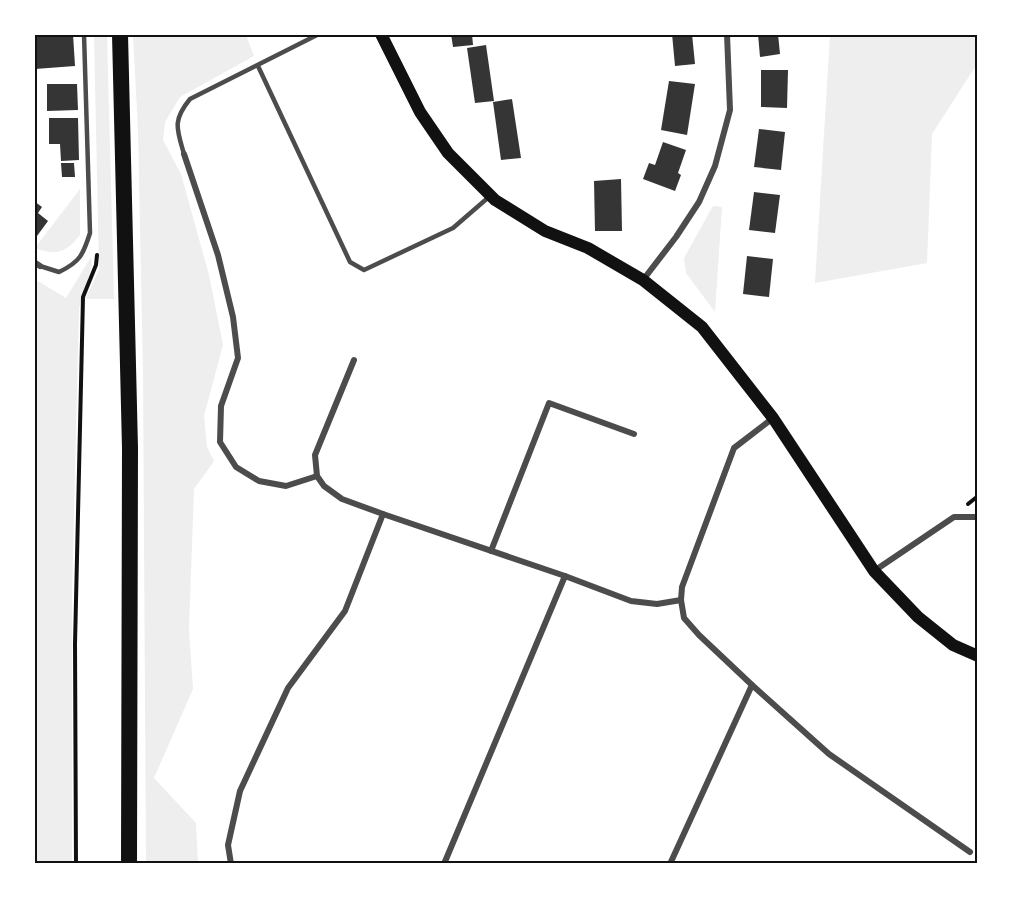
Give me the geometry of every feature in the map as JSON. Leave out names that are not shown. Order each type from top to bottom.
[{"type":"highway","points":[[120,34],[130,448],[129,864]]},
{"type":"main road","points":[[381,34],[420,112],[448,153],[490,196],[545,231],[588,248],[643,280],[702,327],[773,418],[874,571],[918,618],[953,645],[978,656]]},
{"type":"street","points":[[643,280],[699,202],[715,166],[730,111],[727,34]]},
{"type":"street","points":[[184,154],[218,255],[233,317],[238,358],[221,406],[220,442],[236,467],[259,481],[286,486],[316,476]]},
{"type":"street","points":[[354,360],[315,455],[316,476],[324,486],[342,499],[631,601],[657,604],[681,600]]},
{"type":"street","points":[[491,551],[549,403],[634,434]]},
{"type":"street","points":[[773,418],[734,447],[682,587],[681,600],[684,618],[752,685],[829,754],[969,852]]},
{"type":"street","points":[[231,864],[228,845],[240,791],[288,688],[345,611],[383,514]]},
{"type":"street","points":[[874,571],[954,517],[978,516]]},
{"type":"street","points":[[444,864],[564,576]]},
{"type":"street","points":[[670,864],[752,685]]},
{"type":"lane","points":[[37,264],[59,272],[76,264],[90,233],[84,34]]},
{"type":"lane","points":[[184,154],[177,128],[180,111],[190,99],[319,34]]},
{"type":"lane","points":[[258,66],[350,262],[364,270],[453,228],[490,196]]},
{"type":"path","points":[[76,864],[75,644],[83,297],[96,265],[98,234],[90,233]]},
{"type":"shaded area","points":[[94,35],[107,35],[114,299],[85,299],[99,270]]},
{"type":"shaded area","points":[[133,35],[246,35],[254,56],[180,97],[165,122],[163,140],[181,174],[209,275],[223,345],[204,416],[207,447],[214,461],[194,489],[189,629],[193,689],[154,778],[196,823],[198,863],[146,863],[143,372],[138,131]]},
{"type":"shaded area","points":[[830,35],[977,35],[977,64],[932,134],[927,263],[815,283]]},
{"type":"shaded area","points":[[80,189],[80,235],[70,246],[60,251],[49,252],[35,248]]},
{"type":"shaded area","points":[[713,206],[722,207],[715,312],[686,273],[684,258]]},
{"type":"shaded area","points":[[91,257],[92,265],[79,308],[72,598],[72,863],[35,864],[35,286],[38,281],[66,298]]},
{"type":"building","points":[[34,34],[73,34],[75,66],[35,69]]},
{"type":"building","points":[[451,34],[472,34],[473,45],[453,47]]},
{"type":"building","points":[[672,34],[692,34],[695,64],[675,66]]},
{"type":"building","points":[[758,34],[778,34],[780,54],[760,57]]},
{"type":"building","points":[[486,45],[494,101],[475,103],[467,48]]},
{"type":"building","points":[[761,70],[788,70],[787,108],[761,107]]},
{"type":"building","points":[[669,81],[695,84],[687,135],[661,130]]},
{"type":"building","points":[[47,84],[77,84],[78,110],[47,111]]},
{"type":"building","points":[[512,99],[521,158],[501,160],[493,102]]},
{"type":"building","points":[[49,118],[78,118],[79,160],[61,161],[60,144],[49,144]]},
{"type":"building","points":[[759,129],[785,132],[781,170],[754,167]]},
{"type":"building","points":[[663,142],[686,150],[675,191],[643,179],[649,163],[655,165]]},
{"type":"building","points":[[61,163],[74,163],[75,177],[62,177]]},
{"type":"building","points":[[621,179],[622,231],[595,231],[594,181]]},
{"type":"building","points":[[754,192],[780,195],[775,233],[749,230]]},
{"type":"building","points":[[34,201],[42,207],[38,213],[48,221],[37,236],[34,234]]},
{"type":"building","points":[[747,256],[773,259],[769,297],[743,294]]}]
